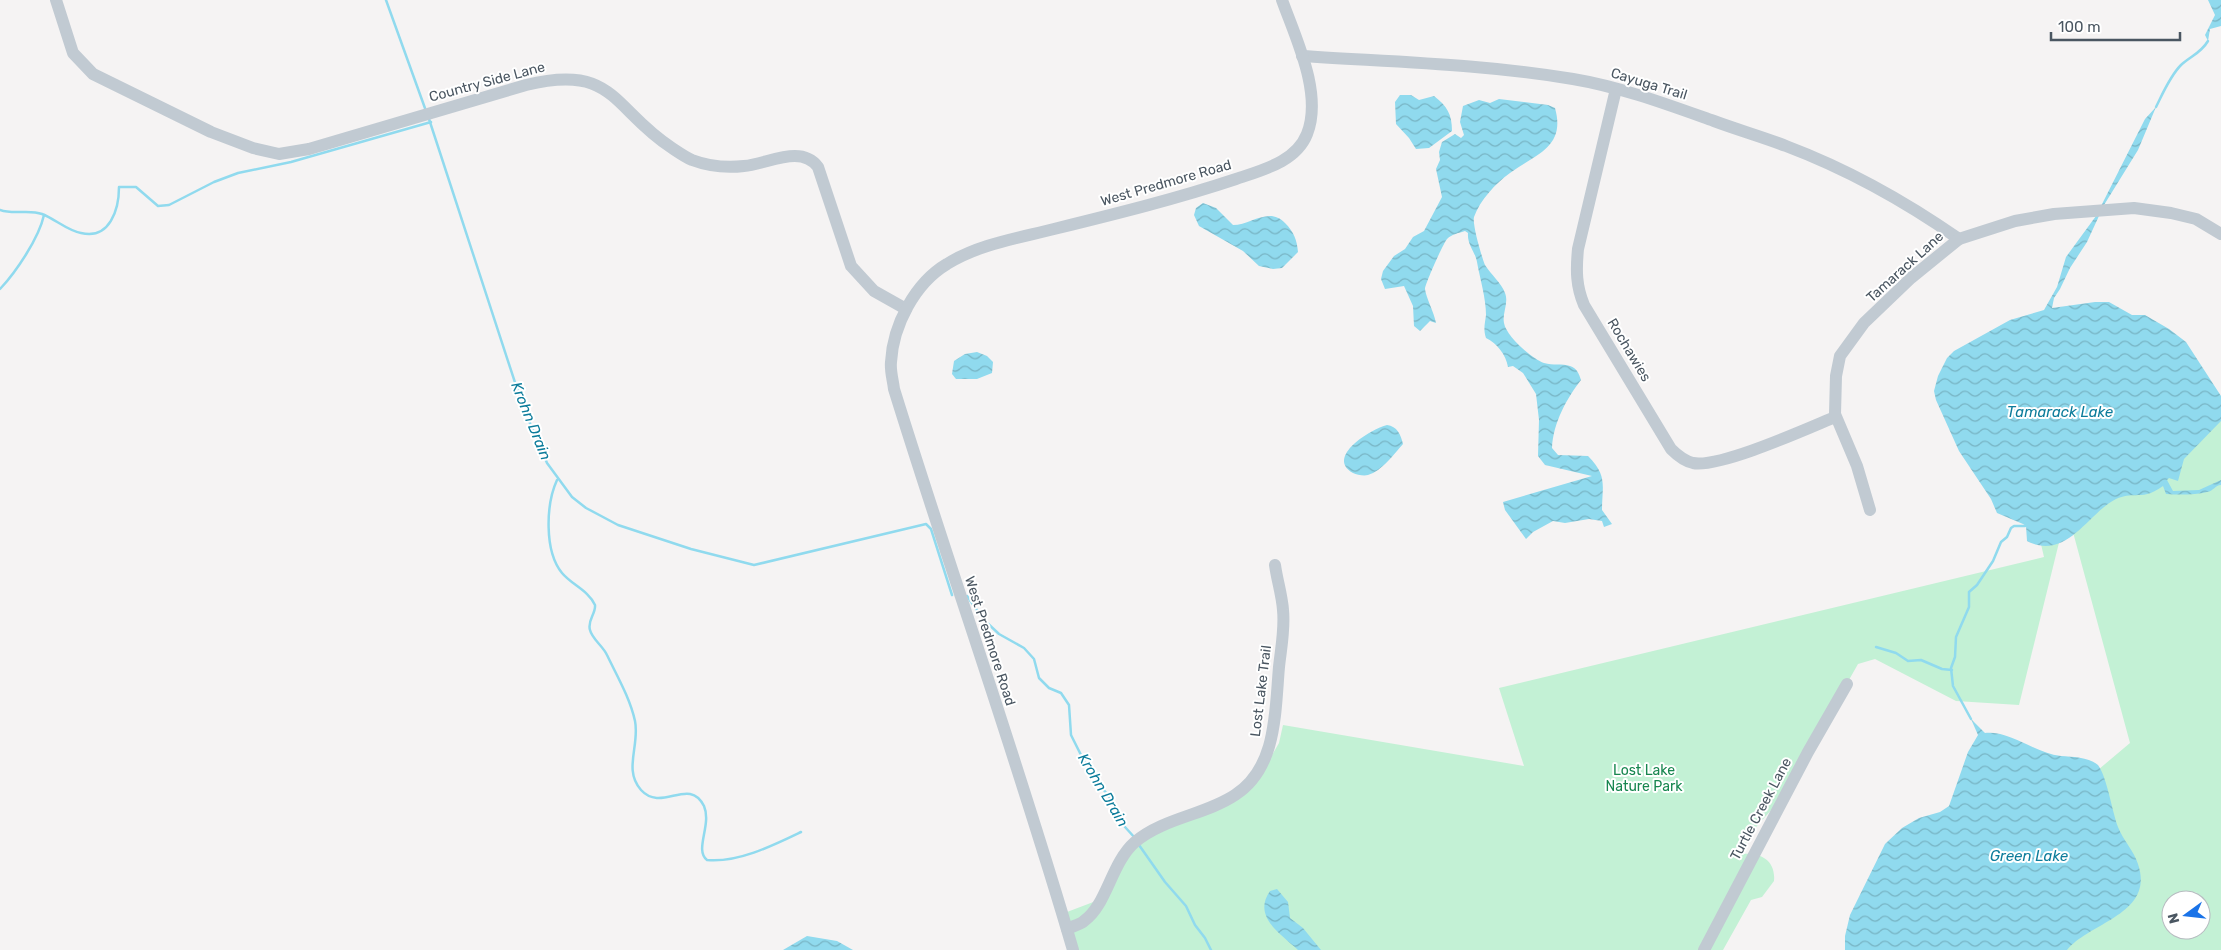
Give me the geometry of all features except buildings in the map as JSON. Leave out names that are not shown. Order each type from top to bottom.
[{"type":"street","name":"Country Side Lane","points":[[56,0],[73,53],[93,74],[211,132],[266,152],[280,154],[309,149],[526,85],[550,79],[568,79],[597,85],[608,91],[660,140],[691,160],[715,166],[744,166],[796,156],[808,157],[818,167],[851,266],[874,291],[906,309]]},
{"type":"street","name":"West Predmore Road","points":[[1073,950],[1046,854],[970,628],[894,388],[891,363],[895,339],[906,309],[916,293],[946,264],[982,248],[1150,205],[1256,172],[1286,159],[1300,148],[1307,135],[1312,118],[1310,90],[1302,56],[1282,0]]},
{"type":"street","name":"Cayuga Trail","points":[[1302,56],[1496,68],[1575,79],[1616,89],[1786,146],[1868,183],[1921,212],[1959,238]]},
{"type":"street","name":"Rochawies","points":[[1616,89],[1578,249],[1576,268],[1578,287],[1584,305],[1671,449],[1678,456],[1692,463],[1720,461],[1835,417]]},
{"type":"street","name":"Tamarack Lane","points":[[1870,510],[1857,466],[1835,417],[1836,376],[1840,356],[1864,323],[1911,278],[1959,238],[2015,221],[2091,210],[2134,208],[2171,213],[2196,219],[2221,234]]},
{"type":"street","name":"Lost Lake Trail","points":[[1067,928],[1084,921],[1098,905],[1112,874],[1126,852],[1136,841],[1149,832],[1220,804],[1246,787],[1256,775],[1272,738],[1282,642],[1283,609],[1275,565]]},
{"type":"street","name":"Turtle Creek Lane","points":[[1704,950],[1800,767],[1847,684]]},
{"type":"green space","name":"Lost Lake Nature Park","points":[[2221,412],[2221,950],[2043,950],[2048,812],[2130,743],[2067,510],[2019,705],[1956,701],[1875,659],[1858,664],[1782,798],[1756,827],[1741,854],[1754,854],[1769,862],[1774,873],[1774,881],[1762,897],[1751,900],[1723,950],[1078,950],[1067,912],[1096,901],[1144,837],[1223,803],[1261,774],[1279,743],[1283,725],[1524,766],[1499,688],[2044,557],[2023,467]]},
{"type":"water","points":[[2208,0],[2221,0],[2221,26],[2210,29],[2208,41],[2205,35],[2215,15]]},
{"type":"water","points":[[1400,95],[1411,95],[1419,100],[1434,96],[1448,111],[1452,131],[1429,148],[1416,149],[1396,124],[1395,102]]},
{"type":"water","points":[[1499,99],[1548,105],[1555,108],[1556,132],[1546,148],[1505,177],[1484,198],[1474,217],[1474,226],[1485,265],[1505,293],[1504,323],[1509,334],[1520,346],[1539,361],[1547,364],[1570,366],[1578,373],[1581,380],[1558,420],[1552,448],[1558,455],[1588,456],[1594,463],[1601,476],[1603,488],[1602,510],[1612,524],[1604,527],[1602,521],[1589,519],[1565,523],[1553,521],[1533,532],[1526,539],[1505,510],[1503,502],[1592,476],[1545,465],[1538,456],[1539,420],[1536,394],[1523,373],[1513,366],[1508,367],[1500,350],[1486,338],[1484,329],[1486,309],[1484,295],[1468,233],[1465,231],[1447,239],[1434,264],[1426,286],[1426,293],[1436,323],[1430,321],[1420,331],[1414,326],[1413,306],[1404,286],[1385,289],[1381,279],[1383,271],[1394,256],[1405,249],[1413,237],[1424,231],[1442,197],[1436,169],[1440,160],[1439,152],[1442,142],[1455,134],[1461,138],[1464,135],[1460,122],[1463,106],[1479,100],[1490,103]]},
{"type":"water","name":"Tamarack Lake","points":[[2156,107],[2138,150],[2104,205],[2087,242],[2054,298],[2052,308],[2109,302],[2132,315],[2145,315],[2169,329],[2186,342],[2221,396],[2221,421],[2184,459],[2178,481],[2169,478],[2167,480],[2173,491],[2199,490],[2221,480],[2221,485],[2198,494],[2182,495],[2166,494],[2163,486],[2149,494],[2128,495],[2116,499],[2106,505],[2076,533],[2065,540],[2054,545],[2041,546],[2027,541],[2026,526],[1997,513],[1991,499],[1959,451],[1936,400],[1934,391],[1938,376],[1947,358],[1954,351],[2010,320],[2044,310],[2057,287],[2066,257],[2096,216],[2145,119]]},
{"type":"water","points":[[1203,203],[1216,208],[1233,225],[1266,216],[1279,218],[1293,233],[1298,252],[1282,268],[1273,269],[1259,266],[1243,251],[1199,226],[1194,215],[1196,208]]},
{"type":"water","points":[[977,352],[987,356],[993,362],[992,373],[977,379],[956,379],[952,374],[954,361],[965,354]]},
{"type":"water","points":[[1387,425],[1393,427],[1398,432],[1403,444],[1387,462],[1373,473],[1358,475],[1353,473],[1346,467],[1344,459],[1347,452],[1362,438]]},
{"type":"water","name":"Green Lake","points":[[1971,719],[1985,733],[2004,735],[2051,754],[2086,759],[2098,765],[2104,777],[2118,827],[2138,864],[2141,881],[2137,895],[2129,906],[2118,915],[2077,940],[2067,950],[1845,950],[1845,936],[1850,915],[1885,844],[1902,828],[1919,818],[1940,812],[1949,806],[1968,752],[1978,735]]},
{"type":"water","points":[[1277,889],[1288,902],[1290,918],[1303,928],[1321,950],[1298,950],[1271,924],[1266,917],[1264,909],[1265,900],[1270,891]]},
{"type":"water","points":[[807,936],[837,941],[853,950],[783,950]]},
{"type":"waterway","name":"Krohn Drain","points":[[386,0],[426,111]]},
{"type":"waterway","points":[[2156,107],[2173,74],[2181,65],[2202,49],[2208,41]]},
{"type":"waterway","name":"Krohn Drain","points":[[429,119],[523,407],[547,463],[572,497],[586,508],[618,525],[691,549],[754,565],[926,524],[931,529],[952,595]]},
{"type":"waterway","points":[[0,210],[42,214],[71,230],[91,234],[99,232],[111,221],[115,213],[119,187],[136,187],[158,206],[169,205],[214,182],[238,173],[291,162],[431,122]]},
{"type":"waterway","points":[[0,289],[26,254],[37,234],[44,215]]},
{"type":"waterway","points":[[557,480],[553,490],[549,514],[552,553],[562,573],[584,591],[595,605],[589,626],[590,630],[607,655],[633,712],[636,730],[633,774],[641,790],[649,796],[658,798],[683,794],[691,794],[698,798],[704,806],[706,813],[702,850],[703,856],[707,860],[731,859],[743,856],[801,832]]},
{"type":"waterway","points":[[1971,719],[1953,686],[1951,668],[1955,657],[1956,637],[1969,607],[1969,592],[1977,585],[1993,561],[2001,542],[2007,537],[2011,528],[2014,526],[2025,526]]},
{"type":"waterway","name":"Krohn Drain","points":[[967,596],[983,619],[999,634],[1024,648],[1034,659],[1039,678],[1049,688],[1061,693],[1069,705],[1071,735],[1091,775],[1108,795],[1125,827],[1135,838]]},
{"type":"waterway","points":[[1876,647],[1896,653],[1908,661],[1921,660],[1942,669],[1952,670]]},
{"type":"waterway","name":"Krohn Drain","points":[[1139,845],[1165,882],[1186,906],[1195,925],[1211,950]]}]
